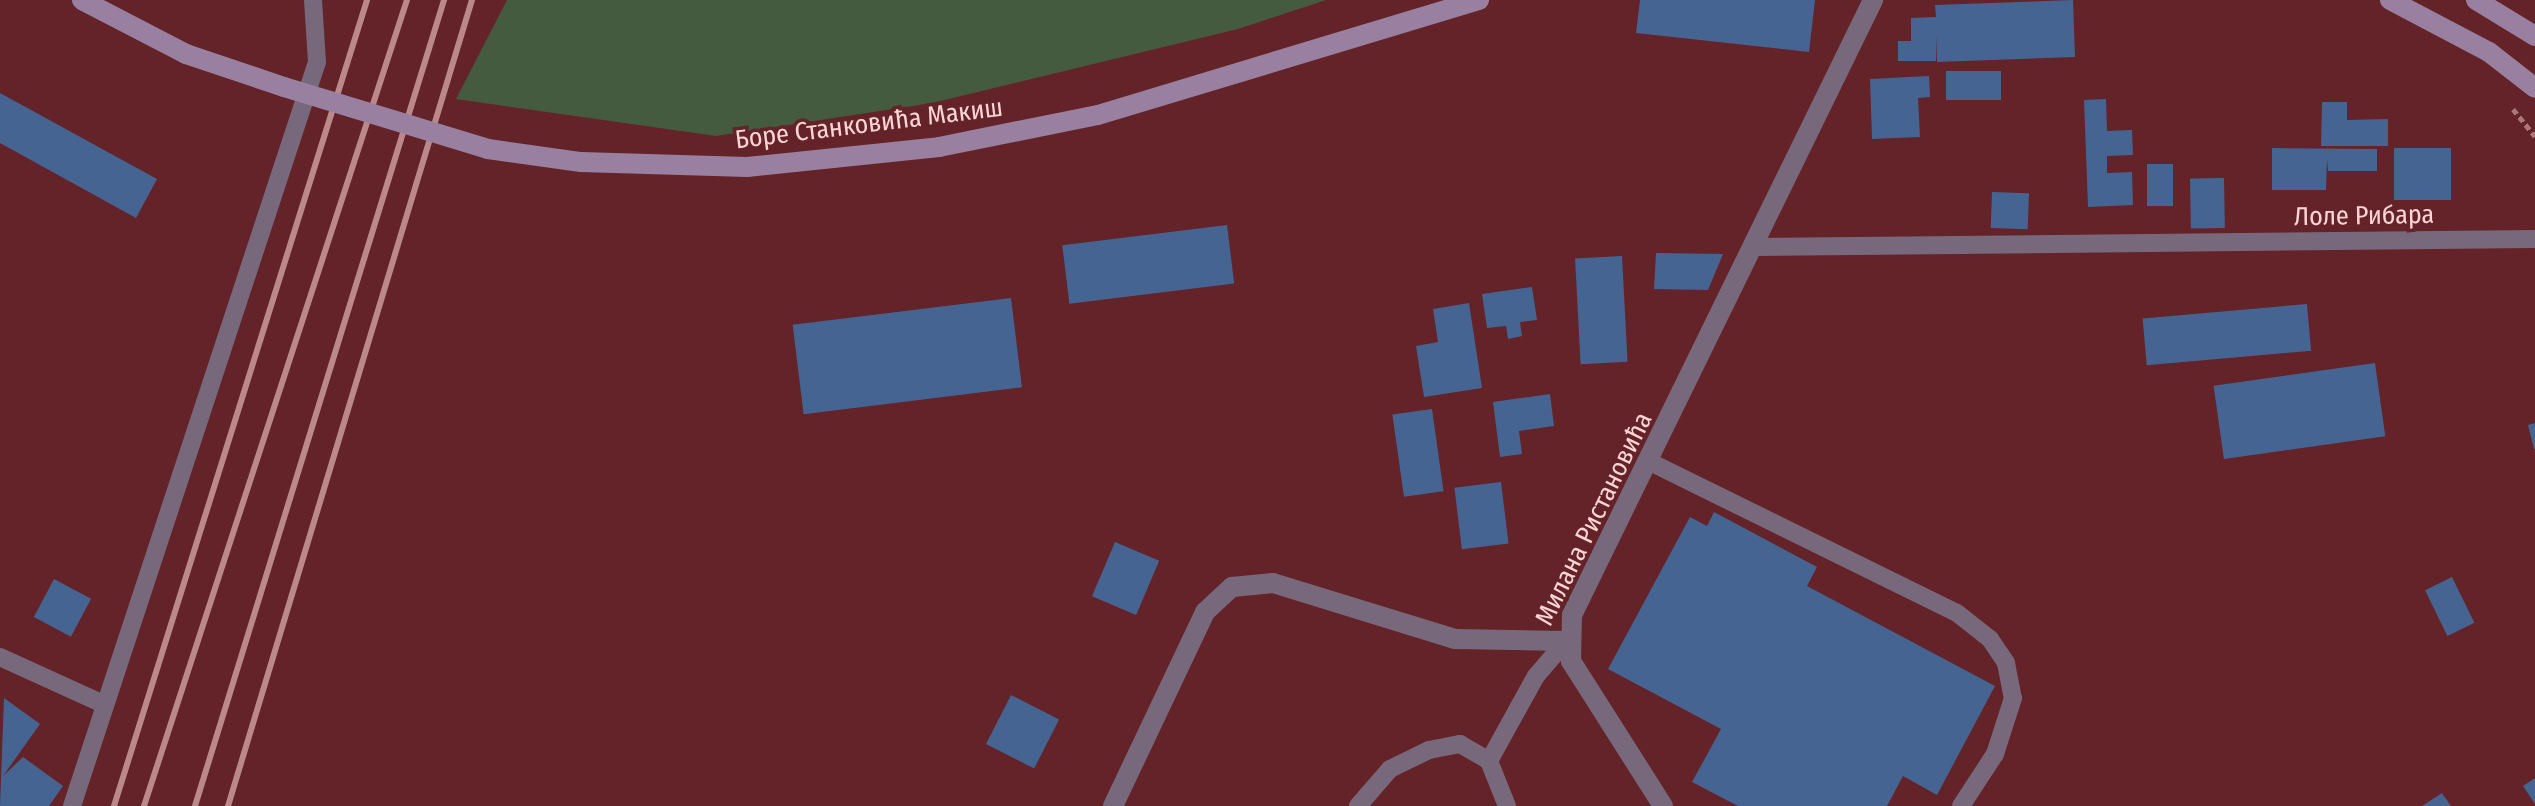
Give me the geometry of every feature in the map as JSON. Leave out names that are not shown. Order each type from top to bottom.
[{"type":"main road","name":"Боре Станковића Макиш","points":[[82,0],[186,54],[488,149],[581,162],[747,167],[939,147],[1098,115],[1479,0]]},
{"type":"main road","points":[[2390,0],[2489,52],[2535,88]]},
{"type":"main road","points":[[2476,0],[2535,36]]},
{"type":"street","name":"Милана Ристановића","points":[[1566,641],[1572,615],[1756,247],[1873,0]]},
{"type":"street","points":[[1113,806],[1205,612],[1232,587],[1273,583],[1455,639],[1566,641],[1580,678],[1663,806]]},
{"type":"lane","points":[[72,806],[101,703],[317,62],[313,0]]},
{"type":"lane","name":"Лоле Рибара","points":[[1756,247],[2535,239]]},
{"type":"lane","points":[[1650,462],[1957,613],[1990,639],[2006,663],[2013,698],[1995,754],[1961,806]]},
{"type":"lane","name":"Милана Ристановића","points":[[1489,761],[1536,676],[1566,641]]},
{"type":"lane","points":[[0,657],[101,703]]},
{"type":"lane","points":[[1358,806],[1390,769],[1429,750],[1460,744],[1489,761],[1507,806]]},
{"type":"green space","points":[[507,0],[1326,0],[1238,29],[932,103],[716,136],[456,99]]},
{"type":"building","points":[[1640,0],[1815,0],[1809,52],[1636,33]]},
{"type":"building","points":[[2073,0],[2075,57],[1937,62],[1936,35],[1936,61],[1898,61],[1898,41],[1911,41],[1911,18],[1936,17],[1935,5]]},
{"type":"building","points":[[1946,71],[2001,71],[2001,100],[1946,100]]},
{"type":"building","points":[[1929,76],[1930,97],[1918,98],[1920,137],[1872,139],[1870,79]]},
{"type":"building","points":[[0,93],[157,179],[136,218],[0,143]]},
{"type":"building","points":[[2106,99],[2107,131],[2132,130],[2133,155],[2107,156],[2107,173],[2132,172],[2133,205],[2088,207],[2084,100]]},
{"type":"building","points":[[2322,102],[2347,102],[2347,120],[2388,119],[2388,146],[2321,146]]},
{"type":"building","points":[[2272,148],[2377,149],[2377,171],[2328,171],[2327,159],[2326,190],[2272,190]]},
{"type":"building","points":[[2394,148],[2451,148],[2451,200],[2394,200]]},
{"type":"building","points":[[2147,164],[2173,164],[2173,206],[2147,206]]},
{"type":"building","points":[[2224,178],[2225,228],[2191,229],[2190,179]]},
{"type":"building","points":[[1992,192],[2029,193],[2028,229],[1991,228]]},
{"type":"building","points":[[1227,225],[1234,284],[1069,304],[1062,245]]},
{"type":"building","points":[[1656,253],[1723,254],[1708,290],[1654,289]]},
{"type":"building","points":[[1622,256],[1628,362],[1581,364],[1575,258]]},
{"type":"building","points":[[1532,287],[1537,320],[1520,322],[1522,336],[1508,339],[1506,326],[1487,328],[1482,294]]},
{"type":"building","points":[[1011,298],[1022,387],[804,414],[793,325]]},
{"type":"building","points":[[1469,303],[1482,388],[1424,397],[1416,346],[1438,342],[1433,309]]},
{"type":"building","points":[[2307,304],[2311,351],[2147,365],[2143,318]]},
{"type":"building","points":[[2375,363],[2385,436],[2224,459],[2214,386]]},
{"type":"building","points":[[1550,394],[1554,426],[1519,431],[1522,454],[1500,457],[1493,402]]},
{"type":"building","points":[[1432,409],[1444,491],[1404,497],[1392,415]]},
{"type":"building","points":[[2535,423],[2535,449],[2534,449],[2528,425]]},
{"type":"building","points":[[1501,482],[1509,544],[1462,549],[1454,488]]},
{"type":"building","points":[[1714,512],[1817,567],[1807,586],[1995,686],[1937,795],[1903,776],[1887,806],[1738,806],[1692,782],[1721,729],[1608,669],[1690,517],[1707,526]]},
{"type":"building","points":[[1115,542],[1159,561],[1136,615],[1092,596]]},
{"type":"building","points":[[2452,577],[2474,623],[2447,636],[2425,590]]},
{"type":"building","points":[[54,579],[91,599],[71,637],[34,617]]},
{"type":"building","points":[[1011,695],[1059,720],[1034,769],[986,744]]},
{"type":"building","points":[[4,698],[40,724],[3,776],[23,757],[63,786],[49,806],[0,806]]},
{"type":"building","points":[[2535,778],[2535,804],[2523,786]]},
{"type":"building","points":[[2442,793],[2451,806],[2422,806]]},
{"type":"railway","points":[[114,806],[367,0]]},
{"type":"railway","points":[[144,806],[407,0]]},
{"type":"railway","points":[[195,806],[444,0]]},
{"type":"railway","points":[[228,806],[472,0]]}]
